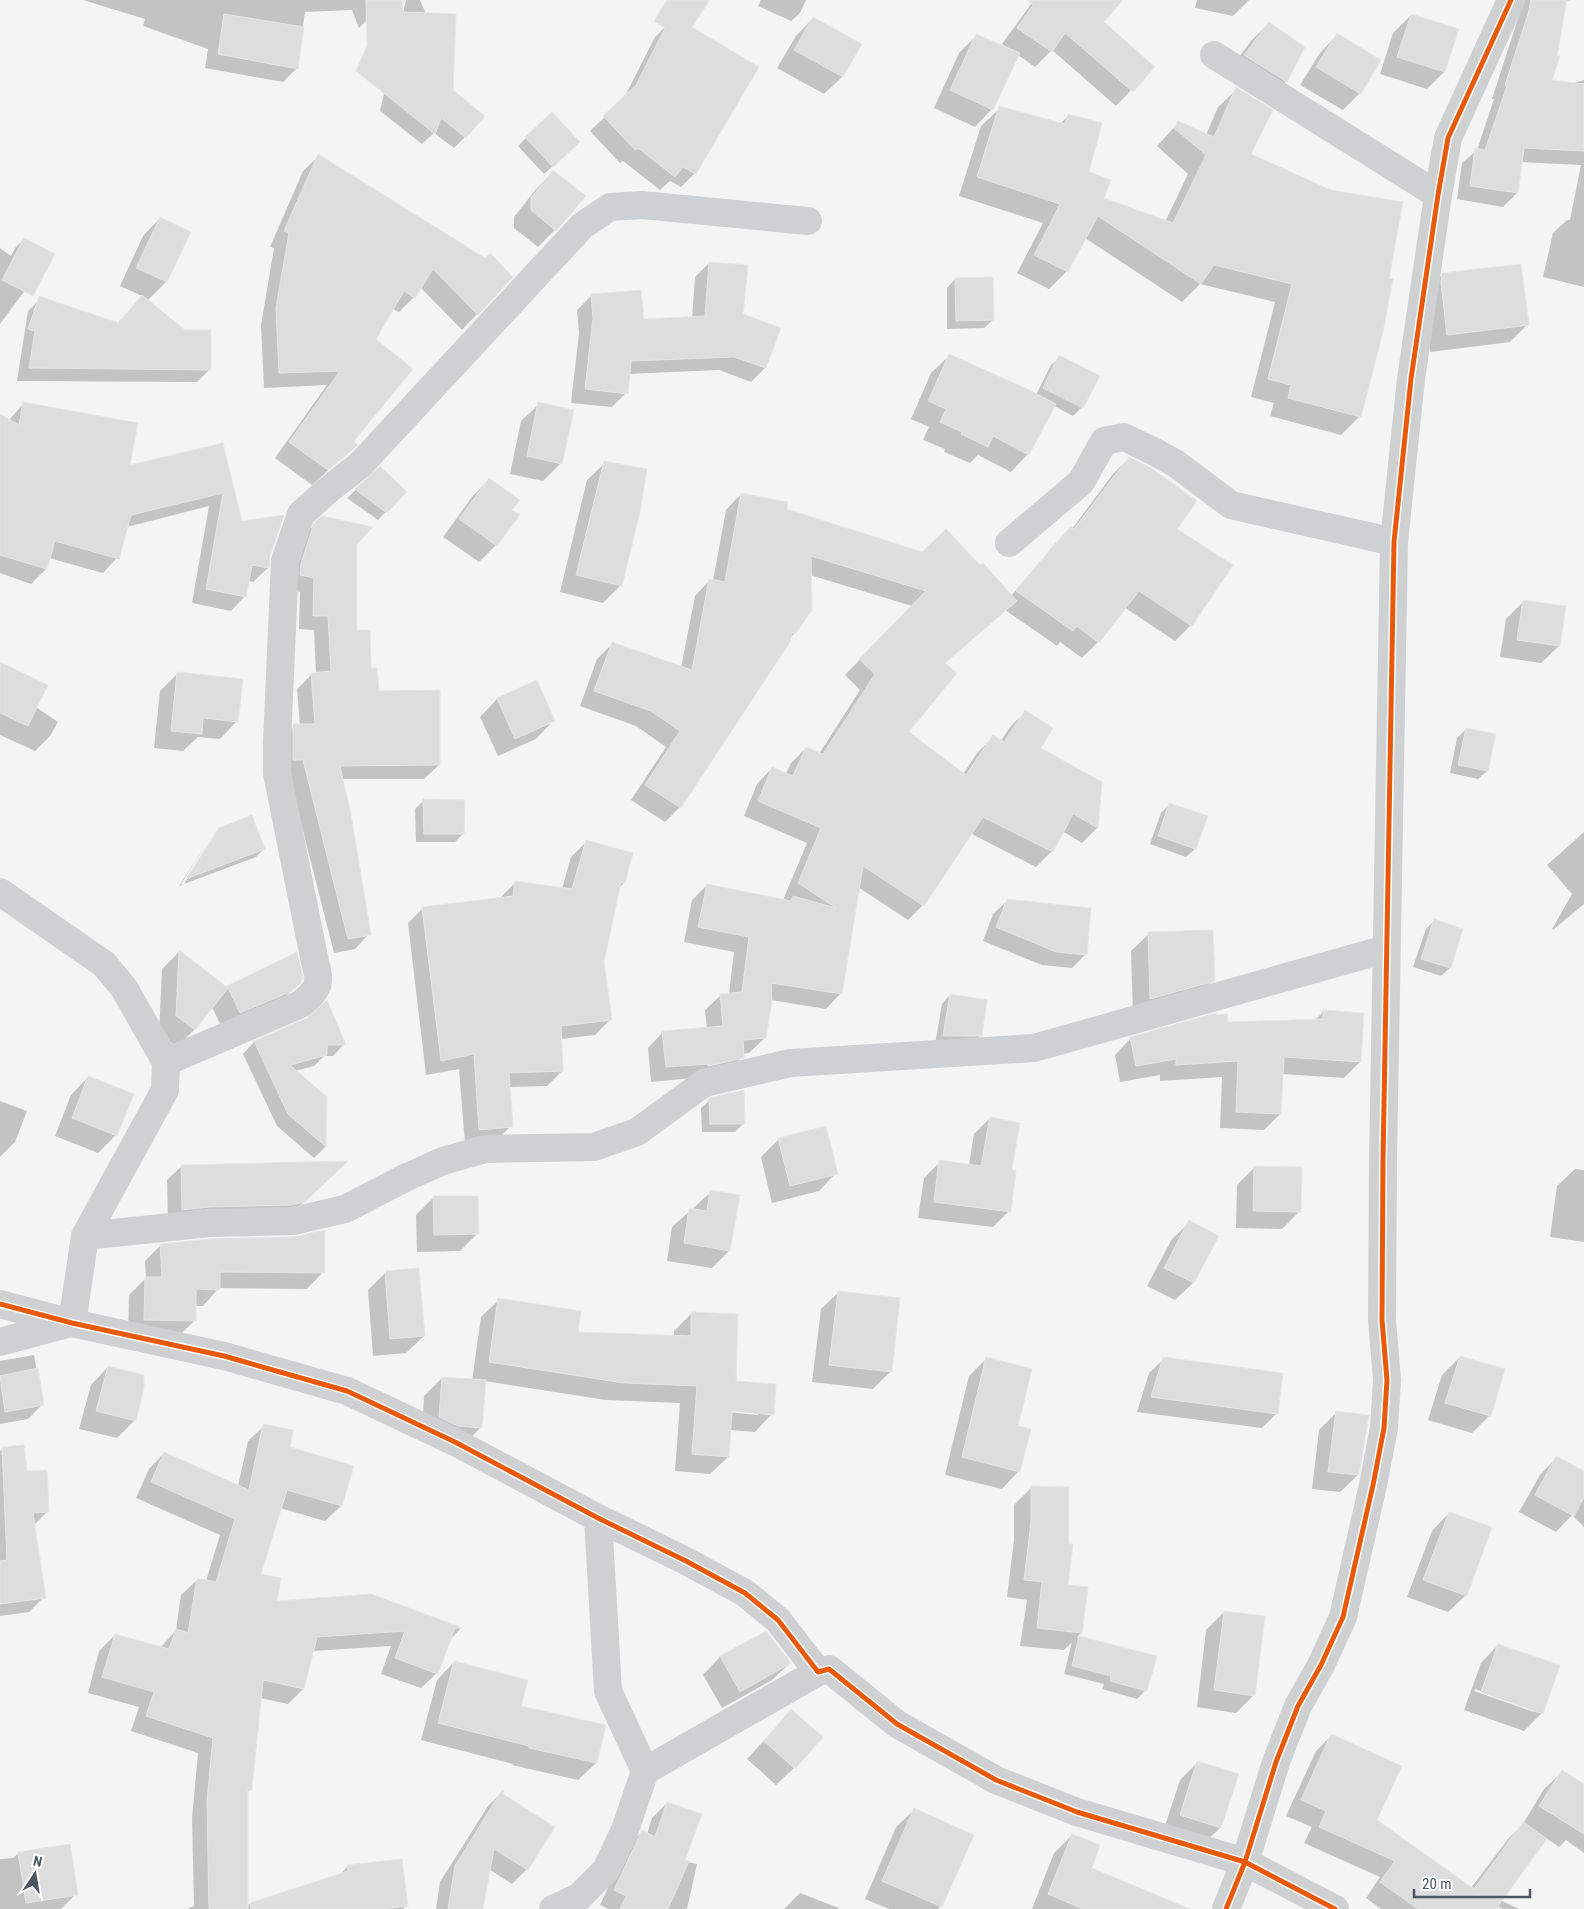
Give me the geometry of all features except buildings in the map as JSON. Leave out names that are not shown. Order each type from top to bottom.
[{"type":"street","points":[[1226,1909],[1245,1862],[1276,1762],[1298,1706],[1321,1665],[1343,1617],[1374,1485],[1384,1428],[1387,1380],[1382,1320],[1386,949],[1394,542],[1412,379],[1448,138],[1511,0]]},
{"type":"street","points":[[1214,55],[1438,195]]},
{"type":"street","points":[[166,1062],[301,1004],[316,990],[320,977],[277,773],[285,561],[301,514],[360,465],[582,226],[610,207],[642,205],[808,221]]},
{"type":"street","points":[[1009,543],[1082,482],[1104,441],[1124,437],[1175,463],[1231,505],[1394,542]]},
{"type":"street","points":[[0,892],[104,964],[124,988],[166,1062],[165,1090],[85,1236],[72,1323]]},
{"type":"street","points":[[85,1236],[209,1223],[293,1221],[345,1209],[443,1161],[485,1149],[594,1147],[637,1132],[704,1084],[790,1063],[1034,1048],[1386,949]]},
{"type":"street","points":[[0,1304],[72,1323],[224,1356],[347,1391],[455,1442],[598,1518],[686,1561],[744,1593],[778,1620],[818,1672]]},
{"type":"street","points":[[0,1342],[72,1323]]},
{"type":"street","points":[[598,1518],[608,1691],[645,1771]]},
{"type":"street","points":[[553,1909],[579,1897],[606,1870],[625,1830],[645,1771],[818,1672],[829,1669],[897,1724],[996,1780],[1077,1812],[1245,1862],[1335,1909]]},
{"type":"cycle path","points":[[1226,1909],[1245,1862],[1276,1762],[1298,1706],[1321,1665],[1343,1617],[1384,1428],[1387,1380],[1382,1320],[1383,1160],[1394,542],[1411,379],[1448,138],[1511,0]]},
{"type":"cycle path","points":[[0,1304],[72,1323],[224,1356],[347,1391],[455,1442],[745,1593],[778,1620],[818,1672],[829,1669],[897,1724],[996,1780],[1077,1812],[1245,1862],[1335,1909]]}]
